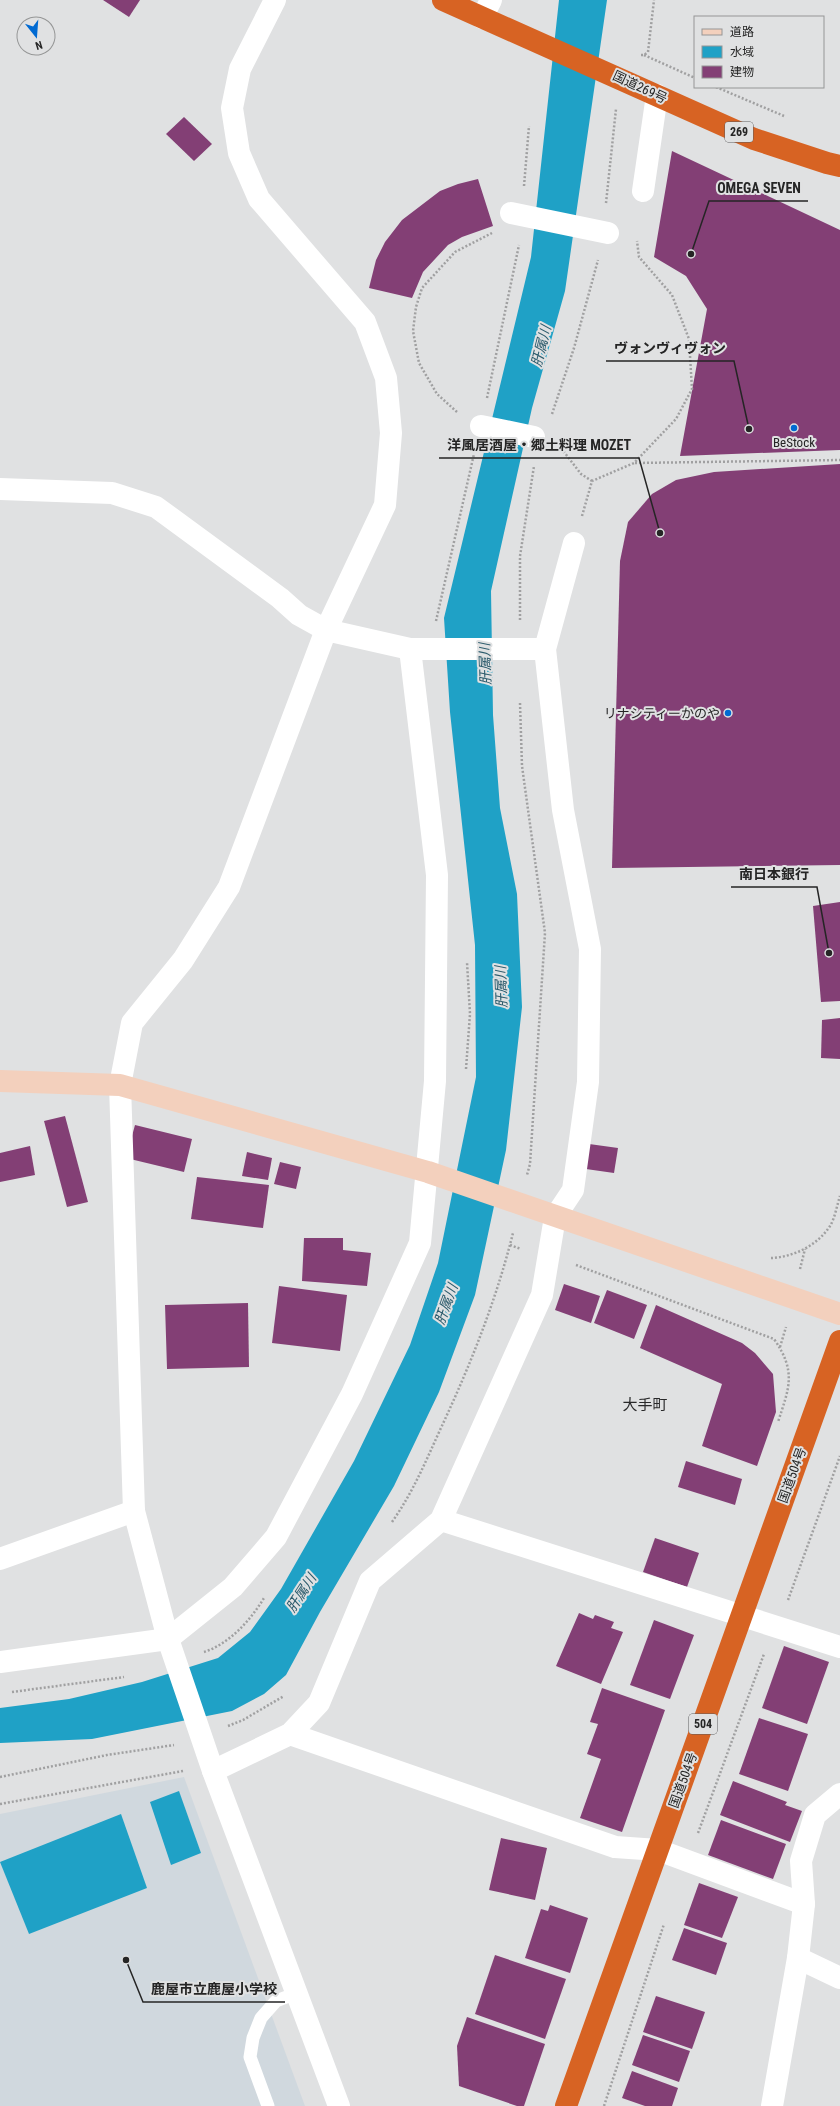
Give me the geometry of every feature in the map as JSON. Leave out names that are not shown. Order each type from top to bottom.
[{"type":"highway","name":"国道269号","points":[[443,0],[487,9],[514,30],[754,139],[840,166]]},
{"type":"highway","name":"国道504号","points":[[566,2106],[840,1341]]},
{"type":"street","points":[[275,0],[240,69],[232,108],[239,153],[259,199],[365,322],[386,378],[391,433],[385,506],[326,630],[230,887],[183,960],[132,1022],[120,1085],[134,1511],[168,1639],[212,1769],[339,2106]]},
{"type":"street","points":[[643,191],[650,91]]},
{"type":"street","points":[[511,213],[608,232]]},
{"type":"street","points":[[481,426],[534,438]]},
{"type":"street","points":[[0,489],[11,488],[112,493],[156,507],[280,598],[299,615],[326,630],[418,649],[539,648]]},
{"type":"street","points":[[212,1769],[290,1734],[319,1703],[370,1581],[442,1520],[542,1295],[555,1217],[573,1190],[588,1082],[590,949],[562,810],[539,648],[574,543]]},
{"type":"street","points":[[0,1662],[168,1639],[233,1587],[276,1537],[352,1394],[420,1243],[428,1172],[435,1081],[437,875],[418,649]]},
{"type":"street","points":[[0,1081],[120,1085],[428,1172],[840,1314]]},
{"type":"street","points":[[0,1560],[134,1511]]},
{"type":"street","points":[[442,1520],[840,1647]]},
{"type":"street","points":[[290,1734],[615,1847],[658,1850],[804,1904]]},
{"type":"street","points":[[772,2106],[798,1958],[804,1904],[802,1861],[815,1816],[840,1794]]},
{"type":"street","points":[[798,1958],[840,1978]]},
{"type":"lane","points":[[268,2106],[250,2057],[253,2038],[261,2018],[276,2002],[297,1993]]},
{"type":"path","points":[[644,55],[648,52],[654,0]]},
{"type":"path","points":[[638,54],[644,55],[694,78]]},
{"type":"path","points":[[718,88],[788,118]]},
{"type":"path","points":[[605,206],[616,104]]},
{"type":"path","points":[[481,426],[462,417],[437,394],[419,363],[413,331],[422,288],[455,252],[501,229],[511,213]]},
{"type":"path","points":[[634,463],[676,419],[692,389],[689,339],[672,295],[639,257],[637,239]]},
{"type":"path","points":[[549,421],[574,348],[600,253]]},
{"type":"path","points":[[534,438],[559,446],[581,474],[592,481]]},
{"type":"path","points":[[592,481],[634,463],[840,460]]},
{"type":"path","points":[[520,626],[520,556],[535,464]]},
{"type":"path","points":[[574,543],[592,481]]},
{"type":"path","points":[[519,697],[522,766],[545,934],[530,1164],[526,1179]]},
{"type":"path","points":[[764,1258],[784,1258],[811,1246],[830,1226],[840,1196]]},
{"type":"path","points":[[390,1523],[408,1499],[469,1368],[505,1268],[514,1231]]},
{"type":"path","points":[[687,1861],[775,1626],[785,1606],[840,1456]]},
{"type":"path","points":[[0,1777],[107,1755],[182,1744],[243,1720],[289,1693]]},
{"type":"path","points":[[0,1804],[212,1769]]},
{"type":"path","points":[[604,2106],[666,1921]]},
{"type":"shaded area","points":[[184,1777],[305,2106],[0,2106],[0,1814]]},
{"type":"water","name":"肝属川","points":[[559,0],[607,0],[565,291],[532,408],[491,591],[493,715],[500,808],[517,894],[522,1007],[506,1150],[475,1295],[439,1392],[394,1486],[320,1612],[286,1675],[264,1694],[232,1711],[92,1739],[0,1743],[0,1708],[69,1699],[142,1682],[218,1658],[250,1632],[281,1589],[354,1461],[410,1345],[438,1263],[476,1077],[475,945],[450,712],[444,618],[531,257]]},
{"type":"water","points":[[179,1791],[201,1853],[171,1865],[150,1802]]},
{"type":"water","points":[[121,1814],[147,1888],[29,1934],[0,1862]]},
{"type":"building","points":[[103,0],[140,0],[129,17]]},
{"type":"building","points":[[184,117],[212,144],[194,161],[166,134]]},
{"type":"building","points":[[672,151],[840,230],[840,450],[680,456],[707,309],[686,276],[654,257]]},
{"type":"building","points":[[478,179],[493,226],[462,237],[448,245],[423,272],[412,298],[369,288],[376,260],[385,242],[402,220],[440,191],[458,184]]},
{"type":"building","name":"リナシティーかのや","points":[[840,464],[840,865],[612,868],[620,561],[628,522],[652,494],[676,480],[714,472]]},
{"type":"building","points":[[840,902],[840,1001],[821,1002],[813,906]]},
{"type":"building","points":[[840,1018],[840,1059],[821,1058],[822,1020]]},
{"type":"building","points":[[65,1116],[88,1202],[67,1207],[44,1121]]},
{"type":"building","points":[[135,1125],[192,1139],[184,1172],[126,1158]]},
{"type":"building","points":[[582,1143],[618,1148],[614,1173],[579,1168]]},
{"type":"building","points":[[30,1146],[35,1175],[0,1182],[0,1153]]},
{"type":"building","points":[[247,1152],[272,1158],[268,1180],[242,1176]]},
{"type":"building","points":[[280,1162],[301,1167],[296,1189],[274,1184]]},
{"type":"building","points":[[197,1177],[269,1185],[263,1228],[191,1219]]},
{"type":"building","points":[[304,1238],[343,1238],[343,1250],[371,1253],[367,1286],[302,1281]]},
{"type":"building","points":[[564,1284],[600,1296],[591,1323],[555,1310]]},
{"type":"building","points":[[279,1286],[347,1295],[340,1351],[272,1343]]},
{"type":"building","points":[[607,1290],[647,1305],[634,1339],[594,1323]]},
{"type":"building","points":[[248,1303],[249,1367],[167,1369],[165,1305]]},
{"type":"building","points":[[656,1305],[742,1343],[755,1353],[773,1374],[776,1412],[757,1466],[702,1446],[722,1384],[640,1348]]},
{"type":"building","points":[[686,1461],[742,1479],[735,1505],[678,1487]]},
{"type":"building","points":[[655,1538],[699,1553],[687,1587],[643,1572]]},
{"type":"building","points":[[579,1613],[593,1619],[595,1615],[614,1622],[611,1628],[623,1632],[601,1684],[556,1666]]},
{"type":"building","points":[[654,1620],[694,1635],[670,1699],[630,1685]]},
{"type":"building","points":[[784,1646],[829,1662],[807,1724],[762,1708]]},
{"type":"building","points":[[602,1688],[665,1710],[622,1832],[580,1818],[601,1759],[587,1754],[598,1724],[590,1722]]},
{"type":"building","points":[[759,1718],[808,1734],[788,1791],[739,1774]]},
{"type":"building","points":[[733,1781],[787,1802],[785,1805],[802,1811],[790,1842],[720,1815]]},
{"type":"building","points":[[721,1820],[786,1844],[773,1879],[708,1855]]},
{"type":"building","points":[[501,1838],[547,1848],[535,1900],[489,1890]]},
{"type":"building","points":[[699,1883],[738,1897],[722,1938],[684,1925]]},
{"type":"building","points":[[550,1905],[588,1918],[570,1973],[525,1958],[541,1909],[548,1911]]},
{"type":"building","points":[[684,1928],[727,1943],[716,1975],[672,1960]]},
{"type":"building","points":[[495,1955],[566,1979],[545,2039],[475,2014]]},
{"type":"building","points":[[656,1996],[705,2012],[692,2049],[643,2032]]},
{"type":"building","points":[[467,2017],[545,2044],[524,2106],[517,2106],[459,2086],[457,2046]]},
{"type":"building","points":[[643,2035],[690,2051],[679,2082],[632,2065]]},
{"type":"building","points":[[632,2071],[678,2088],[672,2106],[645,2106],[622,2098]]},
{"type":"place","name":"OMEGA SEVEN","points":[[691,254]]},
{"type":"place","name":"BeStock","points":[[794,428]]},
{"type":"place","name":"ヴォンヴィヴォン","points":[[749,429]]},
{"type":"place","name":"洋風居酒屋・郷土料理 MOZET","points":[[660,533]]},
{"type":"place","name":"リナシティーかのや","points":[[728,713]]},
{"type":"place","name":"南日本銀行","points":[[829,953]]},
{"type":"place","name":"鹿屋市立鹿屋小学校","points":[[126,1960]]},
{"type":"district","name":"大手町","points":[[645,1405]]}]
